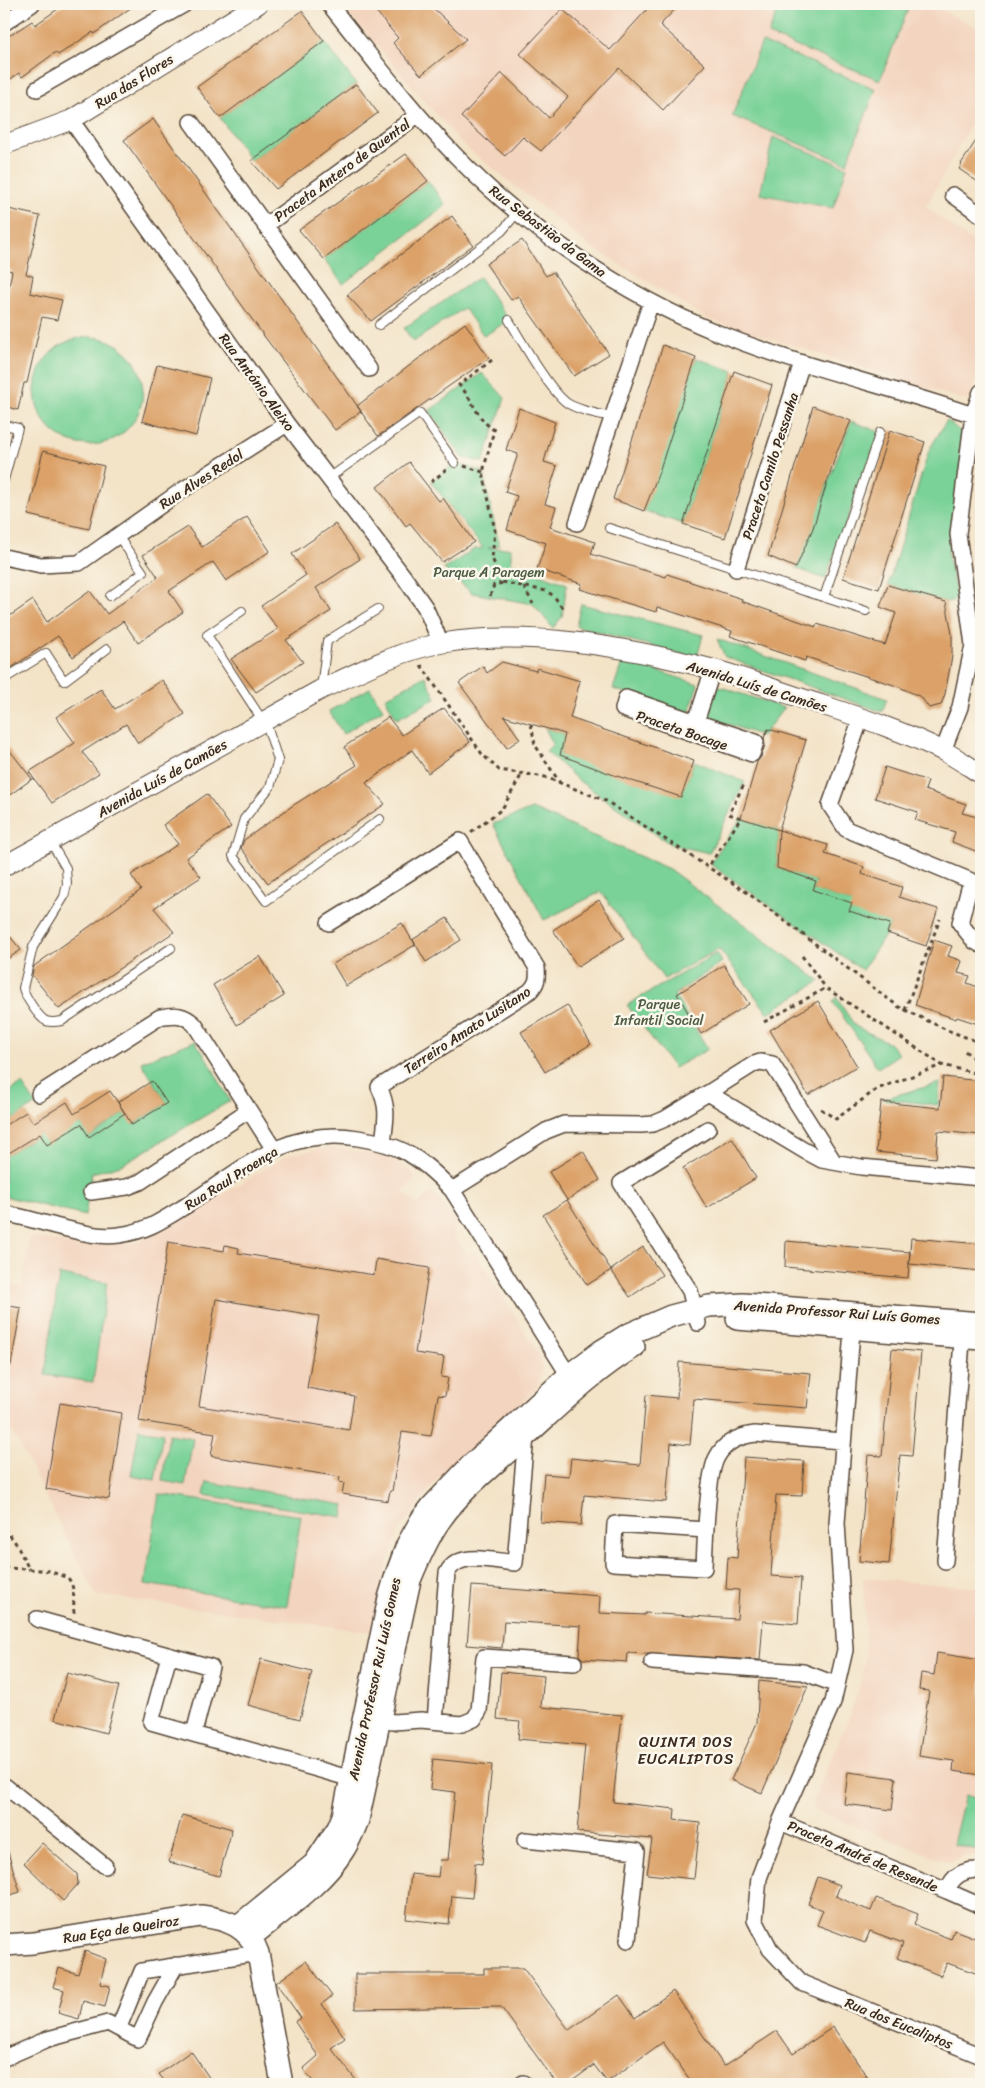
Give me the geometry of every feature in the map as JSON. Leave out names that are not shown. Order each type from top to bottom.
[{"type":"main road","name":"Avenida Professor Rui Luís Gomes","points":[[372,1719],[408,1587],[421,1553],[441,1519],[453,1504],[526,1436],[601,1351],[626,1335],[670,1316],[697,1316],[709,1306],[742,1304],[853,1320],[972,1330]]},
{"type":"main road","name":"Avenida Professor Rui Luís Gomes","points":[[249,1939],[322,1878],[344,1850],[355,1826],[359,1781],[372,1719],[392,1590],[407,1545],[421,1520],[444,1492],[461,1476],[573,1382]]},
{"type":"main road","name":"Rua Eça de Queiroz","points":[[4,1945],[33,1943],[200,1916],[220,1919],[249,1939]]},
{"type":"main road","points":[[249,1939],[282,2084]]},
{"type":"street","points":[[4,23],[32,4]]},
{"type":"street","points":[[37,89],[185,4]]},
{"type":"street","name":"Rua Sebastião da Gama","points":[[329,4],[419,116],[455,156],[493,192],[589,265],[651,302],[717,333],[802,362],[973,414]]},
{"type":"street","name":"Rua das Flores","points":[[4,144],[71,120],[245,7]]},
{"type":"street","name":"Praceta Antero de Quental","points":[[265,226],[414,117],[419,116]]},
{"type":"street","name":"Rua António Aleixo","points":[[71,120],[287,424],[425,607],[441,643]]},
{"type":"street","name":"Praceta Antero de Quental","points":[[191,122],[369,369]]},
{"type":"street","points":[[953,195],[981,215]]},
{"type":"street","points":[[577,523],[651,302]]},
{"type":"street","name":"Praceta Camilo Pessanha","points":[[736,569],[802,362]]},
{"type":"street","points":[[943,751],[960,707],[977,645],[958,534],[973,414],[981,392]]},
{"type":"street","name":"Rua Alves Redol","points":[[4,557],[41,565],[78,563],[180,491],[287,424]]},
{"type":"street","name":"Avenida Luís de Camões","points":[[4,866],[320,690],[370,666],[408,652],[441,643],[480,638],[537,639],[617,648],[713,669],[861,718],[943,751],[981,774]]},
{"type":"street","name":"Praceta Bocage","points":[[696,722],[713,669]]},
{"type":"street","name":"Praceta Bocage","points":[[626,698],[696,722],[756,742],[752,754],[623,709],[626,698]]},
{"type":"street","points":[[861,718],[830,805],[846,828],[976,883],[960,923],[974,941],[981,945]]},
{"type":"street","name":"Terreiro Amato Lusitano","points":[[329,923],[460,841],[537,968],[536,985],[530,991],[379,1087],[385,1101],[387,1115],[383,1142]]},
{"type":"street","points":[[39,1094],[160,1017],[176,1014],[188,1018],[195,1026],[273,1148]]},
{"type":"street","points":[[452,1190],[546,1131],[564,1124],[640,1125],[666,1120],[760,1062],[772,1064],[834,1162]]},
{"type":"street","points":[[708,1093],[822,1160],[861,1168],[981,1178]]},
{"type":"street","points":[[91,1192],[126,1187],[140,1182],[250,1110]]},
{"type":"street","points":[[697,1316],[690,1291],[621,1183],[708,1129]]},
{"type":"street","name":"Rua Raul Proença","points":[[4,1213],[83,1234],[118,1236],[154,1227],[273,1148],[297,1140],[322,1135],[344,1135],[383,1142],[401,1149],[418,1159],[434,1171],[452,1190],[573,1382]]},
{"type":"street","name":"Rua dos Eucaliptos","points":[[853,1320],[837,1523],[845,1650],[833,1702],[780,1822],[759,1878],[755,1920],[770,1948],[802,1984],[981,2056]]},
{"type":"street","points":[[945,1561],[972,1330]]},
{"type":"street","points":[[706,1530],[615,1524],[613,1563],[704,1568],[713,1467],[716,1458],[729,1443],[742,1436],[755,1434],[842,1441]]},
{"type":"street","points":[[435,1721],[447,1573],[450,1566],[457,1561],[466,1559],[514,1563],[526,1436]]},
{"type":"street","points":[[36,1619],[211,1667],[194,1734]]},
{"type":"street","points":[[168,1656],[152,1722],[359,1781]]},
{"type":"street","points":[[372,1719],[462,1724],[474,1718],[479,1710],[484,1657],[574,1663]]},
{"type":"street","points":[[652,1662],[803,1672],[837,1685]]},
{"type":"street","points":[[4,1786],[104,1866]]},
{"type":"street","name":"Praceta André de Resende","points":[[780,1822],[981,1906]]},
{"type":"street","points":[[525,1840],[637,1852],[628,1940]]},
{"type":"street","name":"Praceta André de Resende","points":[[947,1892],[950,1882],[958,1874],[969,1870],[981,1871]]},
{"type":"street","points":[[119,2027],[142,1971],[176,1966],[249,1939]]},
{"type":"street","points":[[4,2058],[48,2039],[108,2023],[119,2027],[138,2039],[155,2002],[176,1966]]},
{"type":"lane","points":[[379,325],[502,231],[518,212]]},
{"type":"lane","points":[[508,320],[554,389],[567,403],[593,413],[612,417]]},
{"type":"lane","points":[[329,478],[420,412],[455,463]]},
{"type":"lane","points":[[4,425],[18,428],[4,480]]},
{"type":"lane","points":[[824,598],[880,432]]},
{"type":"lane","points":[[609,528],[866,611]]},
{"type":"lane","points":[[110,596],[143,572],[118,536]]},
{"type":"lane","points":[[320,690],[328,641],[378,609]]},
{"type":"lane","points":[[242,611],[207,635],[268,729],[278,760],[270,787],[244,819],[233,856],[266,901],[380,820]]},
{"type":"lane","points":[[4,679],[46,653],[64,681],[107,649]]},
{"type":"lane","points":[[50,840],[66,868],[67,884],[64,897],[33,947],[23,988],[25,994],[42,1018],[47,1022],[62,1022],[170,948]]},
{"type":"path","points":[[492,360],[459,385],[482,422],[494,430],[483,472],[495,530],[492,558],[502,582]]},
{"type":"path","points":[[490,596],[494,585],[502,582],[546,592],[554,596],[563,609]]},
{"type":"path","points":[[525,587],[533,604]]},
{"type":"path","points":[[408,652],[423,667],[482,754],[499,770],[545,777],[606,801],[745,891],[906,1010],[947,1030],[981,1043]]},
{"type":"path","points":[[531,724],[534,745],[561,783]]},
{"type":"path","points":[[483,822],[502,809],[522,774]]},
{"type":"path","points":[[710,864],[741,818],[729,814],[745,782]]},
{"type":"path","points":[[906,1010],[940,919]]},
{"type":"path","points":[[802,956],[826,988],[942,1065],[975,1073],[981,1066],[965,1051]]},
{"type":"path","points":[[764,1022],[826,988]]},
{"type":"path","points":[[816,1106],[836,1119],[877,1089],[942,1065]]},
{"type":"path","points":[[4,1529],[14,1540],[29,1569]]},
{"type":"path","points":[[4,1568],[49,1572],[68,1578],[74,1591],[72,1597]]},
{"type":"shaded area","points":[[341,4],[929,4],[981,29],[981,105],[926,207],[981,248],[981,365],[968,401],[706,318],[590,246],[461,143]]},
{"type":"shaded area","points":[[330,1147],[384,1156],[412,1171],[414,1179],[402,1192],[418,1204],[427,1195],[433,1193],[439,1199],[457,1224],[451,1232],[467,1254],[474,1251],[539,1354],[542,1365],[538,1387],[493,1431],[454,1463],[434,1483],[408,1518],[398,1533],[389,1557],[371,1632],[96,1595],[13,1432],[4,1429],[4,1284],[22,1286],[30,1236],[80,1246],[135,1243],[159,1233],[288,1155]]},
{"type":"shaded area","points":[[863,1578],[981,1588],[981,1858],[965,1855],[948,1862],[813,1810],[813,1801],[850,1715],[862,1677],[866,1651]]},
{"type":"green space","points":[[780,4],[910,4],[880,80],[768,35]]},
{"type":"green space","points":[[324,41],[356,84],[251,161],[220,118]]},
{"type":"green space","points":[[762,42],[876,89],[847,163],[732,116]]},
{"type":"green space","points":[[773,137],[847,167],[833,208],[760,194]]},
{"type":"green space","points":[[428,181],[446,205],[343,284],[324,259]]},
{"type":"green space","points":[[479,277],[509,320],[484,336],[464,308],[413,342],[404,328]]},
{"type":"green space","points":[[89,337],[110,341],[127,353],[139,370],[143,391],[139,412],[127,429],[110,441],[89,445],[68,441],[51,429],[39,412],[35,391],[39,370],[51,353],[68,341]]},
{"type":"green space","points":[[696,358],[734,371],[683,524],[644,511]]},
{"type":"green space","points":[[482,373],[505,398],[483,462],[463,458],[429,411]]},
{"type":"green space","points":[[947,420],[969,439],[948,555],[957,600],[946,602],[888,585],[929,450]]},
{"type":"green space","points":[[851,421],[880,432],[825,579],[796,568]]},
{"type":"green space","name":"Parque A Paragem","points":[[455,463],[483,472],[499,545],[488,548],[511,548],[511,563],[567,584],[562,617],[553,628],[533,604],[472,593],[444,569],[474,549],[483,548],[431,482]]},
{"type":"green space","points":[[581,604],[703,635],[697,658],[576,626]]},
{"type":"green space","points":[[717,639],[887,699],[882,712],[725,657]]},
{"type":"green space","points":[[623,660],[698,684],[689,713],[613,689]]},
{"type":"green space","points":[[425,676],[436,698],[397,719],[385,698]]},
{"type":"green space","points":[[718,686],[784,708],[762,736],[707,717]]},
{"type":"green space","points":[[370,688],[383,709],[343,734],[329,711]]},
{"type":"green space","points":[[545,728],[565,734],[560,755],[681,796],[694,761],[745,782],[709,853],[670,844],[579,781],[546,751],[553,744]]},
{"type":"green space","points":[[532,809],[669,869],[820,981],[768,1013],[719,949],[664,979],[601,892],[544,920],[493,824]]},
{"type":"green space","points":[[741,818],[779,830],[777,868],[816,881],[813,890],[852,903],[890,924],[887,933],[862,970],[710,864]]},
{"type":"green space","name":"Parque Infantil Social","points":[[717,953],[722,962],[674,995],[708,1049],[674,1068],[627,1005]]},
{"type":"green space","points":[[836,997],[855,1026],[889,1043],[899,1054],[878,1068],[833,1002]]},
{"type":"green space","points":[[195,1041],[209,1062],[230,1101],[121,1165],[92,1173],[85,1216],[4,1196],[4,1153],[6,1155],[40,1134],[81,1124],[90,1137],[125,1113],[133,1125],[167,1103],[141,1062]]},
{"type":"green space","points":[[940,1083],[938,1105],[882,1099]]},
{"type":"green space","points":[[22,1084],[36,1104],[4,1125],[4,1095]]},
{"type":"green space","points":[[59,1275],[107,1282],[93,1382],[45,1375]]},
{"type":"green space","points":[[139,1429],[163,1433],[155,1480],[131,1476]]},
{"type":"green space","points":[[169,1434],[193,1438],[185,1485],[162,1481]]},
{"type":"green space","points":[[207,1482],[345,1505],[343,1517],[204,1495]]},
{"type":"green space","points":[[159,1494],[301,1516],[287,1606],[145,1584]]},
{"type":"green space","points":[[965,1795],[981,1800],[981,1851],[953,1844]]},
{"type":"building","points":[[65,4],[136,4],[94,34],[93,32],[58,55],[56,52],[22,77],[19,73],[4,84],[4,39],[32,21],[35,25]]},
{"type":"building","points":[[370,4],[429,4],[466,39],[421,75],[393,43],[398,38]]},
{"type":"building","points":[[652,4],[680,4],[660,25],[705,65],[663,110],[619,68],[541,151],[523,137],[505,156],[461,117],[502,73],[549,118],[568,97],[520,54],[562,9],[610,50]]},
{"type":"building","points":[[302,11],[324,41],[220,118],[197,87]]},
{"type":"building","points":[[356,84],[378,113],[276,189],[251,161]]},
{"type":"building","points":[[153,119],[361,411],[335,430],[264,336],[124,140]]},
{"type":"building","points":[[981,133],[981,184],[959,169]]},
{"type":"building","points":[[406,154],[428,181],[324,259],[299,230]]},
{"type":"building","points":[[4,208],[40,216],[26,274],[33,276],[30,293],[62,300],[57,320],[42,317],[27,383],[24,383],[18,410],[4,406],[4,313],[12,271],[4,269]]},
{"type":"building","points":[[452,216],[473,245],[371,321],[347,295]]},
{"type":"building","points":[[522,240],[546,276],[553,272],[609,354],[574,376],[518,296],[511,300],[486,264]]},
{"type":"building","points":[[465,323],[489,358],[378,436],[357,406]]},
{"type":"building","points":[[663,345],[696,358],[659,472],[644,511],[613,499]]},
{"type":"building","points":[[157,365],[210,378],[196,436],[142,421]]},
{"type":"building","points":[[734,371],[772,385],[725,538],[683,524]]},
{"type":"building","points":[[813,406],[851,421],[836,454],[813,528],[796,568],[768,556]]},
{"type":"building","points":[[519,408],[555,422],[544,462],[557,466],[545,504],[556,507],[550,527],[595,542],[591,554],[666,577],[667,574],[742,599],[741,601],[816,627],[817,624],[885,645],[896,613],[880,607],[888,585],[946,602],[952,634],[952,656],[941,705],[929,708],[921,697],[897,686],[806,657],[805,661],[730,636],[732,631],[657,607],[656,612],[580,589],[582,584],[537,569],[546,543],[507,530],[517,496],[505,492],[518,454],[506,450]]},
{"type":"building","points":[[890,430],[925,442],[879,589],[843,578]]},
{"type":"building","points":[[43,451],[104,466],[89,529],[28,515]]},
{"type":"building","points":[[409,462],[439,501],[443,498],[474,542],[442,562],[410,523],[406,526],[377,487]]},
{"type":"building","points":[[247,517],[270,551],[226,581],[213,562],[169,591],[183,612],[138,643],[123,621],[73,657],[58,636],[11,668],[4,658],[4,620],[33,600],[47,622],[90,591],[107,614],[158,577],[143,555],[188,527],[202,547]]},
{"type":"building","points":[[335,524],[360,559],[316,588],[331,611],[286,640],[303,662],[256,692],[231,659],[278,629],[261,606],[306,575],[292,554]]},
{"type":"building","points":[[502,662],[536,671],[537,668],[580,681],[570,718],[694,761],[681,797],[560,755],[565,734],[504,716],[520,739],[507,748],[459,683],[483,666],[487,673]]},
{"type":"building","points":[[162,680],[185,714],[138,743],[126,724],[82,752],[99,773],[52,803],[29,772],[75,743],[56,717],[101,689],[115,709]]},
{"type":"building","points":[[444,708],[470,742],[428,773],[412,750],[366,783],[385,804],[268,883],[241,848],[244,840],[292,806],[357,765],[344,747],[388,717],[402,735]]},
{"type":"building","points":[[768,729],[806,740],[779,830],[741,818],[757,762],[765,745],[764,738]]},
{"type":"building","points":[[4,743],[32,779],[4,799]]},
{"type":"building","points":[[885,767],[928,781],[925,790],[966,804],[962,813],[981,818],[981,853],[952,842],[955,832],[915,820],[918,812],[875,798]]},
{"type":"building","points":[[207,794],[231,827],[186,858],[201,877],[154,908],[174,932],[59,1009],[32,975],[34,966],[141,890],[131,875],[178,844],[163,825]]},
{"type":"building","points":[[779,830],[828,845],[825,854],[864,867],[862,874],[902,887],[899,897],[938,909],[926,946],[887,933],[890,924],[849,911],[852,903],[813,890],[816,881],[777,868]]},
{"type":"building","points":[[599,900],[624,938],[578,967],[553,930]]},
{"type":"building","points":[[447,918],[461,940],[426,962],[413,940],[415,945],[346,986],[333,964],[402,923],[412,940]]},
{"type":"building","points":[[4,929],[21,950],[4,961]]},
{"type":"building","points":[[934,940],[952,946],[948,956],[962,961],[958,973],[970,976],[967,983],[981,988],[981,1025],[957,1017],[956,1019],[915,1005]]},
{"type":"building","points":[[260,956],[284,996],[237,1025],[213,985]]},
{"type":"building","points":[[724,965],[749,1004],[701,1034],[677,994]]},
{"type":"building","points":[[818,1001],[857,1066],[808,1095],[770,1030]]},
{"type":"building","points":[[567,1005],[591,1044],[545,1072],[521,1032]]},
{"type":"building","points":[[943,1077],[981,1081],[981,1135],[938,1131],[936,1158],[876,1152],[881,1102],[940,1108]]},
{"type":"building","points":[[152,1081],[167,1103],[132,1125],[118,1102]]},
{"type":"building","points":[[110,1091],[125,1113],[89,1137],[81,1124],[47,1145],[40,1134],[4,1156],[4,1126],[26,1112],[33,1123],[67,1102],[74,1114]]},
{"type":"building","points":[[732,1138],[756,1178],[707,1208],[683,1168]]},
{"type":"building","points":[[583,1151],[600,1180],[567,1200],[549,1172]]},
{"type":"building","points":[[567,1200],[611,1270],[587,1285],[543,1215]]},
{"type":"building","points":[[911,1238],[981,1244],[981,1271],[909,1264]]},
{"type":"building","points":[[786,1241],[910,1252],[908,1278],[785,1267]]},
{"type":"building","points":[[168,1242],[224,1251],[225,1245],[239,1248],[238,1253],[374,1275],[376,1259],[429,1268],[415,1353],[444,1357],[441,1377],[448,1378],[445,1396],[438,1395],[431,1436],[402,1432],[392,1491],[390,1491],[388,1501],[342,1494],[344,1483],[339,1482],[340,1477],[211,1456],[215,1433],[139,1421]],"holes":[[[216,1299],[319,1316],[307,1388],[354,1396],[349,1430],[199,1406]]]},
{"type":"building","points":[[643,1247],[662,1275],[630,1297],[611,1270]]},
{"type":"building","points":[[4,1305],[21,1308],[11,1365],[4,1365]]},
{"type":"building","points":[[892,1349],[921,1352],[912,1456],[900,1455],[889,1564],[859,1561],[868,1455],[882,1456]]},
{"type":"building","points":[[679,1362],[811,1373],[807,1408],[694,1399],[690,1445],[671,1443],[666,1502],[584,1495],[581,1525],[540,1522],[544,1474],[569,1476],[571,1458],[640,1465],[646,1395],[677,1398]]},
{"type":"building","points":[[60,1403],[122,1413],[109,1499],[46,1489]]},
{"type":"building","points":[[744,1457],[804,1461],[802,1496],[776,1495],[771,1576],[801,1578],[798,1624],[763,1621],[760,1660],[628,1653],[627,1662],[583,1659],[579,1655],[581,1626],[504,1621],[502,1648],[467,1645],[472,1586],[600,1596],[599,1613],[645,1615],[645,1613],[737,1619],[739,1590],[726,1589],[728,1557],[737,1558]]},
{"type":"building","points":[[937,1653],[981,1660],[981,1775],[953,1771],[954,1761],[919,1756],[929,1691],[919,1690],[921,1673],[934,1675]]},
{"type":"building","points":[[261,1659],[312,1672],[300,1719],[248,1705]]},
{"type":"building","points":[[501,1672],[544,1676],[541,1707],[622,1715],[613,1802],[675,1809],[674,1820],[700,1823],[694,1879],[647,1874],[652,1839],[577,1832],[585,1745],[518,1739],[520,1721],[497,1719]]},
{"type":"building","points":[[67,1673],[119,1686],[106,1733],[55,1719]]},
{"type":"building","points":[[759,1681],[808,1686],[762,1793],[731,1780],[757,1723]]},
{"type":"building","points":[[433,1759],[492,1765],[482,1864],[475,1863],[472,1898],[452,1896],[449,1924],[406,1919],[411,1874],[438,1877],[440,1860],[448,1860],[455,1792],[430,1789]]},
{"type":"building","points":[[848,1772],[896,1778],[892,1810],[844,1804]]},
{"type":"building","points":[[182,1815],[232,1829],[219,1876],[169,1862]]},
{"type":"building","points":[[42,1843],[77,1874],[78,1884],[63,1901],[24,1863]]},
{"type":"building","points":[[7,1849],[20,1892],[4,1897],[4,1850]]},
{"type":"building","points":[[818,1877],[840,1885],[836,1896],[871,1911],[876,1898],[918,1914],[914,1925],[951,1939],[954,1930],[981,1940],[981,1975],[947,1963],[941,1976],[897,1958],[903,1943],[870,1931],[865,1943],[817,1925],[823,1910],[808,1904]]},
{"type":"building","points":[[85,1951],[106,1959],[100,1984],[110,1986],[105,2007],[83,2001],[79,2019],[58,2013],[64,1990],[53,1987],[59,1968],[78,1974]]},
{"type":"building","points":[[306,1961],[332,1996],[322,2004],[345,2038],[331,2048],[359,2084],[315,2084],[303,2069],[318,2056],[295,2022],[301,2018],[276,1983]]},
{"type":"building","points":[[484,1968],[523,1968],[569,2030],[619,1995],[635,2018],[673,1991],[724,2066],[777,2031],[793,2054],[833,2027],[872,2084],[693,2084],[663,2042],[607,2082],[594,2065],[568,2084],[557,2084],[501,2007],[355,2009],[355,1974],[484,1974]]},
{"type":"building","points":[[191,2051],[210,2079],[202,2084],[167,2084],[159,2074]]},
{"type":"district","name":"QUINTA DOS EUCALIPTOS","points":[[686,1750]]}]
